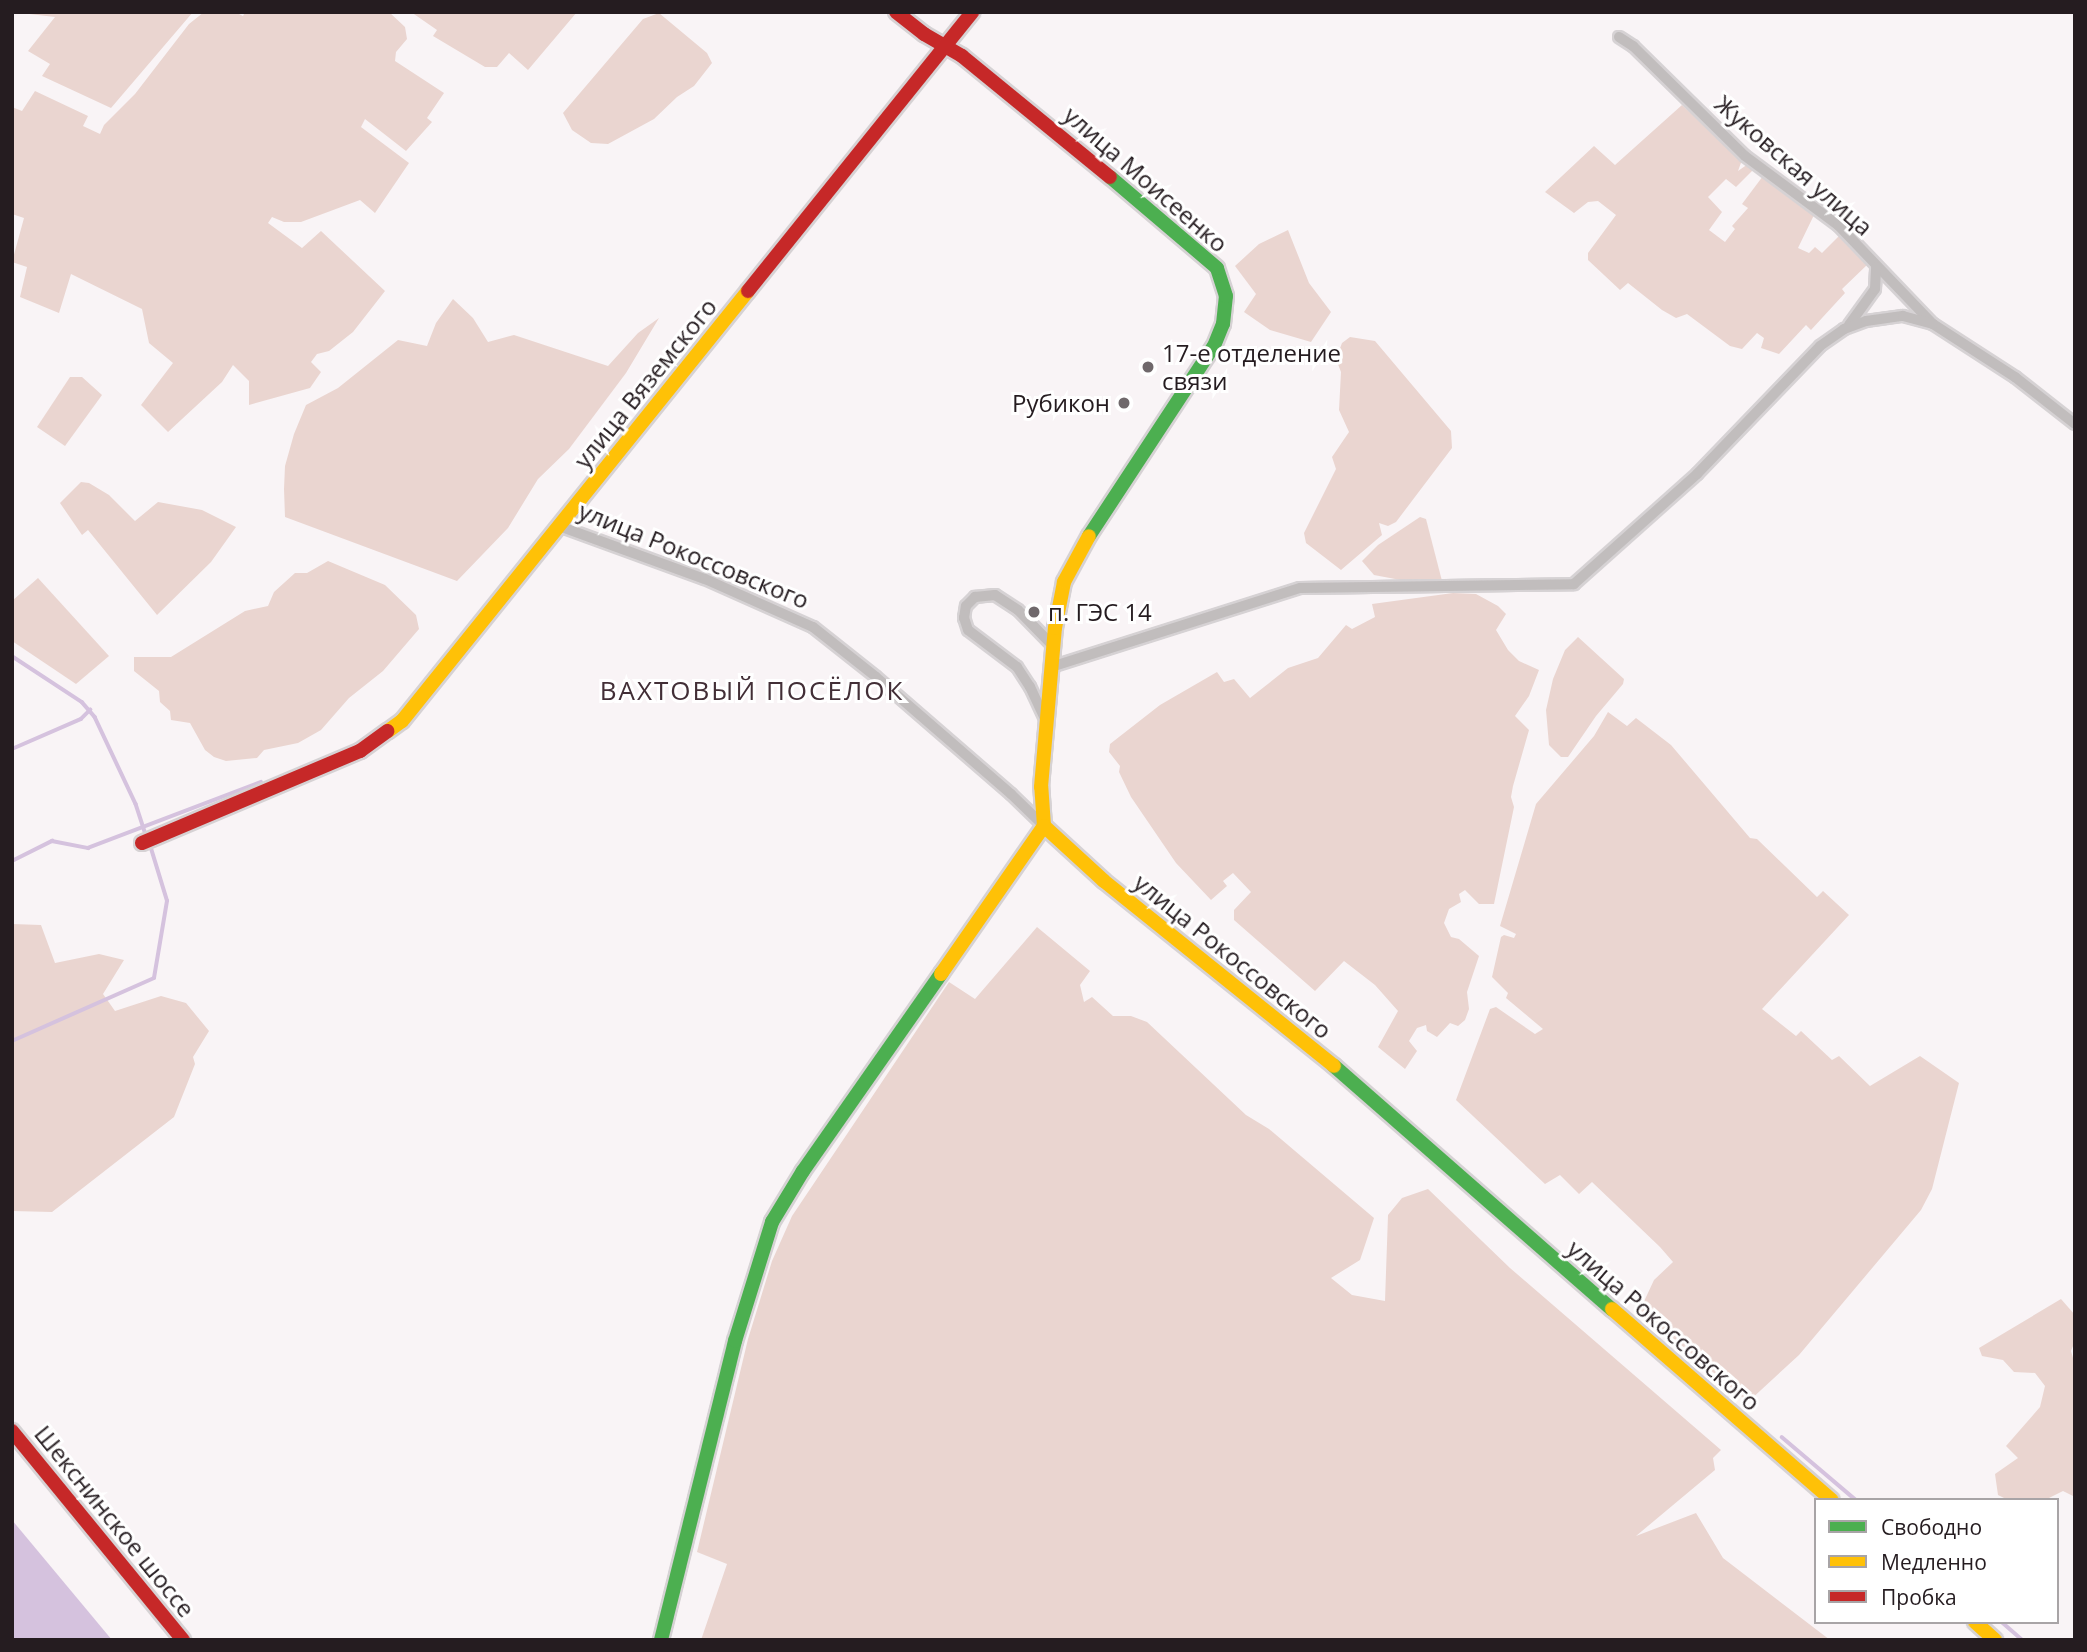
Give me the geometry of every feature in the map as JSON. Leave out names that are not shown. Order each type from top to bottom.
[{"type":"street","name":"улица Моисеенко","points":[[896,12],[1018,100],[1209,259],[1221,276],[1226,296],[1223,324],[1214,346],[1074,560],[1061,594],[1053,646],[1041,787],[1044,826]]},
{"type":"street","name":"улица Вяземского","points":[[142,843],[346,758],[393,731],[423,699],[972,12]]},
{"type":"street","name":"Жуковская улица","points":[[1619,37],[1633,46],[1745,156],[1838,225],[1876,267],[1898,284],[1933,324],[2015,377],[2075,424]]},
{"type":"street","points":[[1051,667],[1300,587],[1574,584],[1697,474],[1804,361],[1843,330],[1864,308],[1875,289],[1876,267]]},
{"type":"street","points":[[1843,330],[1889,317],[1913,317],[1933,324]]},
{"type":"street","name":"улица Рокоссовского","points":[[559,526],[741,593],[813,627],[876,677],[1012,794],[1104,881],[1374,1100],[1723,1408],[1830,1498]]},
{"type":"street","points":[[1046,721],[1031,687],[1017,667],[968,630],[964,618],[966,606],[981,595],[1002,598],[1037,627],[1053,646]]},
{"type":"street","points":[[661,1640],[735,1340],[772,1222],[803,1171],[1044,826]]},
{"type":"street","name":"Шекснинское шоссе","points":[[12,1431],[183,1640]]},
{"type":"street","points":[[1977,1624],[1995,1640]]},
{"type":"shaded area","points":[[12,12],[193,12],[111,108],[42,76],[50,64],[28,51],[55,17]]},
{"type":"shaded area","points":[[204,12],[235,12],[243,16],[245,12],[389,12],[405,27],[407,39],[396,52],[395,61],[444,93],[427,118],[432,122],[406,151],[365,119],[361,127],[409,163],[375,213],[360,200],[301,222],[284,222],[272,217],[268,223],[302,248],[321,231],[385,291],[353,332],[329,351],[317,354],[311,362],[321,372],[310,388],[249,405],[249,381],[233,365],[222,382],[168,432],[141,405],[173,363],[149,343],[142,309],[71,274],[59,313],[20,297],[27,267],[12,262],[24,218],[12,214],[12,107],[22,111],[35,91],[88,116],[83,126],[100,134],[104,125],[135,94],[189,24]]},
{"type":"shaded area","points":[[411,12],[577,12],[528,70],[509,53],[497,67],[485,67],[433,36],[437,30]]},
{"type":"shaded area","points":[[659,13],[707,53],[712,63],[694,86],[677,97],[654,119],[608,144],[591,143],[572,130],[563,113],[643,19]]},
{"type":"shaded area","points":[[1682,105],[1742,160],[1738,171],[1748,164],[1754,169],[1736,187],[1726,179],[1708,197],[1722,212],[1709,230],[1725,242],[1735,229],[1732,226],[1748,208],[1742,204],[1763,176],[1814,215],[1798,248],[1809,253],[1815,247],[1822,253],[1841,234],[1868,264],[1842,289],[1845,293],[1811,330],[1806,325],[1779,354],[1761,348],[1764,338],[1757,333],[1742,349],[1730,346],[1687,314],[1676,318],[1662,310],[1628,283],[1620,290],[1588,260],[1588,253],[1616,215],[1598,201],[1588,202],[1574,213],[1545,192],[1594,146],[1615,165]]},
{"type":"shaded area","points":[[1288,230],[1309,283],[1331,312],[1311,342],[1270,330],[1244,312],[1256,294],[1235,266],[1259,244]]},
{"type":"shaded area","points":[[453,299],[473,318],[488,342],[514,335],[608,366],[638,333],[659,318],[626,373],[569,449],[538,479],[508,528],[457,581],[285,517],[284,489],[285,466],[306,405],[338,388],[398,340],[427,346],[436,323]]},
{"type":"shaded area","points":[[1350,337],[1375,341],[1451,431],[1452,448],[1396,522],[1388,526],[1379,523],[1382,535],[1341,570],[1306,543],[1304,533],[1336,469],[1332,457],[1349,432],[1339,410],[1341,372],[1336,359],[1342,343]]},
{"type":"shaded area","points":[[70,377],[82,377],[102,395],[65,446],[37,427]]},
{"type":"shaded area","points":[[81,482],[89,483],[109,495],[135,521],[158,502],[202,510],[236,527],[211,562],[157,615],[88,530],[82,535],[60,503]]},
{"type":"shaded area","points":[[1420,517],[1426,519],[1442,581],[1411,582],[1374,575],[1362,561],[1378,545]]},
{"type":"shaded area","points":[[328,561],[385,585],[416,615],[419,629],[383,671],[349,698],[321,730],[298,743],[264,750],[257,758],[226,761],[214,757],[205,750],[190,723],[171,720],[170,711],[160,702],[159,691],[134,671],[134,657],[171,657],[245,611],[268,606],[274,592],[295,573],[307,573]]},
{"type":"shaded area","points":[[38,578],[109,656],[76,684],[12,641],[12,601]]},
{"type":"shaded area","points":[[1453,593],[1476,594],[1498,606],[1506,614],[1496,630],[1508,650],[1519,661],[1539,670],[1529,696],[1515,716],[1529,730],[1513,786],[1511,797],[1514,807],[1494,904],[1479,904],[1465,890],[1459,894],[1461,902],[1449,909],[1444,923],[1451,937],[1459,939],[1479,956],[1467,992],[1469,1009],[1465,1020],[1458,1026],[1450,1023],[1437,1037],[1427,1031],[1426,1025],[1417,1028],[1409,1041],[1417,1051],[1405,1069],[1378,1047],[1398,1011],[1375,985],[1344,961],[1315,991],[1234,920],[1234,910],[1251,892],[1233,873],[1223,881],[1227,886],[1211,900],[1176,863],[1131,797],[1119,772],[1120,766],[1109,752],[1110,744],[1160,705],[1217,672],[1224,682],[1234,679],[1250,698],[1288,668],[1318,658],[1346,625],[1352,629],[1375,617],[1372,604]]},
{"type":"shaded area","points":[[1578,637],[1624,679],[1623,684],[1596,716],[1568,757],[1561,757],[1549,745],[1546,710],[1553,679],[1565,650]]},
{"type":"shaded area","points":[[1608,712],[1627,726],[1636,718],[1671,745],[1750,838],[1757,839],[1817,897],[1823,891],[1849,915],[1762,1009],[1796,1036],[1801,1031],[1832,1060],[1839,1056],[1870,1086],[1920,1056],[1959,1083],[1932,1189],[1921,1210],[1799,1355],[1748,1402],[1640,1310],[1654,1280],[1673,1262],[1660,1247],[1592,1182],[1579,1194],[1560,1175],[1545,1184],[1456,1100],[1490,1009],[1496,1007],[1535,1034],[1543,1029],[1506,998],[1508,993],[1492,977],[1501,937],[1504,935],[1514,938],[1516,934],[1500,926],[1536,804],[1594,736]]},
{"type":"shaded area","points":[[12,924],[41,925],[55,963],[99,954],[124,960],[103,994],[115,1011],[161,996],[186,1003],[209,1031],[193,1057],[195,1064],[174,1117],[52,1212],[12,1211]]},
{"type":"shaded area","points":[[1037,927],[1090,971],[1080,985],[1084,1002],[1092,997],[1113,1016],[1131,1016],[1147,1022],[1246,1115],[1269,1129],[1374,1218],[1360,1260],[1331,1278],[1352,1295],[1385,1301],[1388,1215],[1402,1198],[1428,1189],[1510,1268],[1721,1450],[1713,1458],[1715,1470],[1636,1536],[1696,1513],[1723,1558],[1830,1640],[701,1640],[727,1564],[697,1552],[748,1339],[772,1261],[792,1216],[949,982],[975,999]]},
{"type":"shaded area","points":[[2061,1299],[2075,1315],[2075,1341],[2071,1351],[2075,1365],[2075,1497],[2063,1491],[2049,1498],[2004,1498],[1998,1495],[1995,1474],[2018,1458],[2006,1446],[2040,1407],[2045,1386],[2035,1373],[2014,1372],[2003,1360],[1982,1356],[1979,1348]]},
{"type":"shaded area","points":[[12,1520],[112,1640],[12,1640]]},
{"type":"waterway","points":[[12,656],[82,702],[95,717],[136,804],[146,835]]},
{"type":"waterway","points":[[12,749],[81,719],[90,710]]},
{"type":"waterway","points":[[12,861],[52,841],[88,848],[261,782]]},
{"type":"waterway","points":[[12,1041],[154,978],[167,901],[149,842]]},
{"type":"waterway","points":[[1782,1437],[1854,1498]]},
{"type":"waterway","points":[[2004,1624],[2023,1640]]},
{"type":"traffic: fast","points":[[1089,536],[1214,346],[1223,324],[1226,296],[1217,268],[1110,177]]},
{"type":"traffic: fast","points":[[661,1640],[735,1341],[772,1222],[803,1171],[941,974]]},
{"type":"traffic: fast","points":[[1334,1066],[1612,1309]]},
{"type":"traffic: slow","points":[[388,731],[402,721],[748,291]]},
{"type":"traffic: slow","points":[[1044,826],[1041,787],[1055,628],[1064,582],[1089,536]]},
{"type":"traffic: slow","points":[[1044,826],[1104,881],[1334,1066]]},
{"type":"traffic: slow","points":[[941,974],[1044,826]]},
{"type":"traffic: slow","points":[[1612,1309],[1830,1498]]},
{"type":"traffic: slow","points":[[1977,1624],[1995,1640]]},
{"type":"traffic: jam","points":[[896,12],[924,34],[962,56],[1110,177]]},
{"type":"traffic: jam","points":[[748,291],[972,12]]},
{"type":"traffic: jam","points":[[142,843],[360,751],[388,731]]},
{"type":"traffic: jam","points":[[12,1431],[183,1640]]},
{"type":"place","name":"17-е отделение связи","points":[[1148,367]]},
{"type":"place","name":"Рубикон","points":[[1124,403]]},
{"type":"place","name":"п. ГЭС 14","points":[[1034,612]]},
{"type":"district","name":"ВАХТОВЫЙ ПОСЁЛОК","points":[[752,691]]}]
